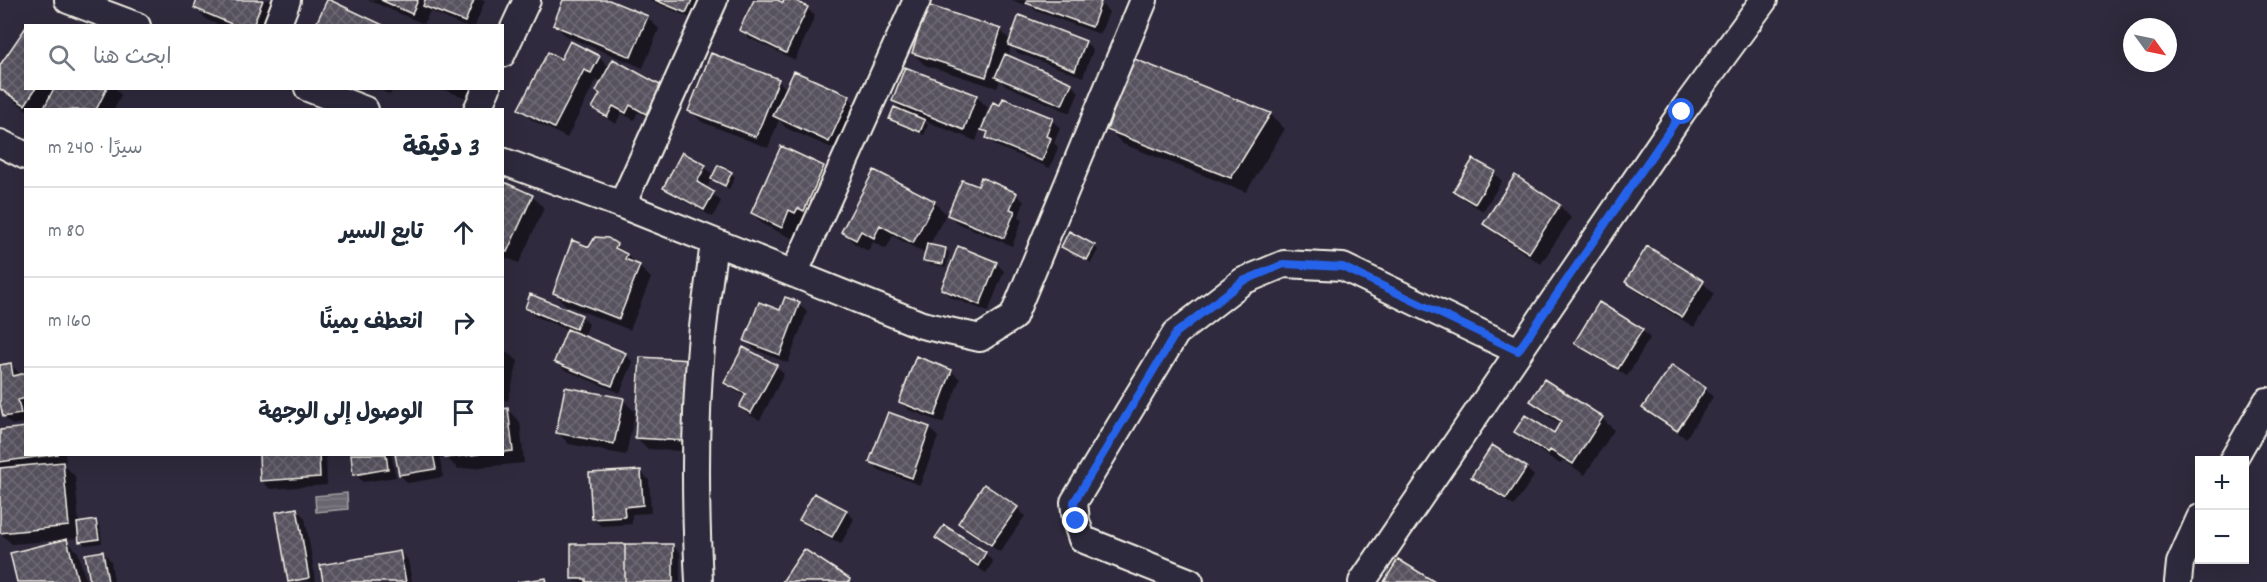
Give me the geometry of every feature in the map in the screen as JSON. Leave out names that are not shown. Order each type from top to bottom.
[{"type":"street","points":[[68,0],[132,24]]},
{"type":"street","points":[[278,24],[287,0]]},
{"type":"street","points":[[504,50],[527,0]]},
{"type":"street","points":[[622,205],[714,0]]},
{"type":"street","points":[[794,274],[917,0]]},
{"type":"street","points":[[504,162],[622,205],[922,325],[980,338],[1013,317],[1144,0]]},
{"type":"street","points":[[1362,582],[1682,112],[1764,0]]},
{"type":"street","points":[[313,90],[360,108]]},
{"type":"street","points":[[478,108],[486,90]]},
{"type":"street","points":[[0,143],[24,155]]},
{"type":"street","points":[[699,582],[695,495],[697,418],[701,347],[714,242]]},
{"type":"street","points":[[1190,582],[1082,539],[1076,521],[1074,502],[1176,333],[1243,281],[1284,264],[1343,267],[1518,351]]},
{"type":"street","points":[[2235,456],[2267,401]]},
{"type":"street","points":[[2178,582],[2180,563],[2195,527]]},
{"type":"shaded area","points":[[347,493],[348,509],[316,512],[315,496]]},
{"type":"building","points":[[197,0],[263,0],[254,24],[231,24],[194,8]]},
{"type":"building","points":[[327,0],[330,0],[381,24],[316,24]]},
{"type":"building","points":[[381,0],[418,0],[412,14]]},
{"type":"building","points":[[425,0],[474,0],[465,22],[423,6]]},
{"type":"building","points":[[563,0],[609,0],[648,16],[631,57],[553,25]]},
{"type":"building","points":[[655,0],[692,0],[686,13]]},
{"type":"building","points":[[754,0],[778,0],[783,3],[784,0],[794,0],[808,7],[786,53],[739,30]]},
{"type":"building","points":[[1027,0],[1095,0],[1101,2],[1092,27],[1026,3]]},
{"type":"building","points":[[927,5],[1001,29],[986,77],[912,53]]},
{"type":"building","points":[[1019,15],[1086,41],[1075,70],[1008,45]]},
{"type":"building","points":[[24,30],[24,90],[35,90],[25,105],[0,89],[0,65]]},
{"type":"building","points":[[570,41],[600,56],[591,73],[584,70],[554,128],[518,109],[548,52],[561,59]]},
{"type":"building","points":[[711,53],[779,79],[756,137],[688,111]]},
{"type":"building","points":[[1005,54],[1072,83],[1062,105],[995,77]]},
{"type":"building","points":[[1132,58],[1271,113],[1231,178],[1107,130]]},
{"type":"building","points":[[613,59],[662,86],[646,114],[630,105],[626,113],[613,106],[607,117],[592,108],[600,94],[596,91]]},
{"type":"building","points":[[905,67],[977,95],[964,130],[892,101]]},
{"type":"building","points":[[794,71],[850,96],[829,142],[773,116]]},
{"type":"building","points":[[53,90],[106,90],[97,108],[44,108]]},
{"type":"building","points":[[1003,98],[1053,118],[1046,136],[1051,138],[1042,161],[986,138],[988,132],[981,130],[993,102],[1000,105]]},
{"type":"building","points":[[894,107],[925,120],[920,132],[889,119]]},
{"type":"building","points":[[781,146],[824,166],[804,211],[798,208],[795,213],[789,210],[782,228],[751,213]]},
{"type":"building","points":[[682,152],[706,165],[697,182],[714,192],[704,210],[663,188]]},
{"type":"building","points":[[1473,159],[1495,171],[1475,204],[1453,191]]},
{"type":"building","points":[[718,165],[732,172],[725,186],[711,179]]},
{"type":"building","points":[[874,170],[935,201],[913,243],[880,225],[874,238],[861,231],[856,240],[841,232]]},
{"type":"building","points":[[1515,175],[1560,205],[1529,253],[1483,224]]},
{"type":"building","points":[[981,177],[1017,193],[1010,209],[1015,211],[1004,238],[947,215],[962,180],[978,186]]},
{"type":"building","points":[[504,182],[533,195],[507,252],[504,251]]},
{"type":"building","points":[[1069,231],[1095,245],[1087,260],[1061,247]]},
{"type":"building","points":[[595,237],[608,238],[617,244],[615,248],[627,254],[625,259],[640,265],[619,319],[553,293],[572,240],[589,247]]},
{"type":"building","points":[[927,244],[946,248],[943,264],[923,261]]},
{"type":"building","points":[[958,246],[997,262],[980,305],[941,289]]},
{"type":"building","points":[[1647,246],[1704,281],[1682,317],[1625,282]]},
{"type":"building","points":[[530,294],[582,315],[576,329],[525,308]]},
{"type":"building","points":[[785,297],[800,302],[780,355],[744,341],[759,302],[780,310]]},
{"type":"building","points":[[1599,302],[1643,329],[1618,369],[1574,343]]},
{"type":"building","points":[[567,329],[626,353],[612,386],[554,362]]},
{"type":"building","points":[[743,347],[777,365],[751,413],[739,407],[746,394],[724,383]]},
{"type":"building","points":[[916,356],[952,370],[935,416],[899,402]]},
{"type":"building","points":[[640,357],[691,360],[686,441],[635,438]]},
{"type":"building","points":[[11,363],[13,376],[24,373],[24,398],[18,400],[21,414],[3,417],[0,403],[0,365]]},
{"type":"building","points":[[1672,365],[1706,388],[1677,431],[1642,408]]},
{"type":"building","points":[[1544,379],[1603,417],[1573,464],[1550,450],[1548,453],[1514,432],[1525,415],[1554,433],[1561,421],[1530,401]]},
{"type":"building","points":[[565,387],[624,398],[614,444],[556,433]]},
{"type":"building","points":[[508,408],[513,451],[504,452],[504,409]]},
{"type":"building","points":[[888,412],[930,427],[912,478],[869,462]]},
{"type":"building","points":[[24,427],[24,456],[44,456],[0,462],[0,430]]},
{"type":"building","points":[[1492,445],[1527,467],[1506,499],[1471,477]]},
{"type":"building","points":[[259,456],[319,456],[320,477],[260,481]]},
{"type":"building","points":[[351,456],[386,456],[388,469],[353,475]]},
{"type":"building","points":[[395,456],[433,456],[436,469],[399,475]]},
{"type":"building","points":[[63,462],[69,526],[0,533],[0,468]]},
{"type":"building","points":[[641,470],[643,505],[624,507],[625,517],[592,519],[589,473]]},
{"type":"building","points":[[984,484],[1018,507],[991,545],[958,523]]},
{"type":"building","points":[[814,493],[847,510],[832,537],[799,520]]},
{"type":"building","points":[[297,508],[309,578],[288,582],[276,512]]},
{"type":"building","points":[[96,520],[99,539],[79,542],[77,523]]},
{"type":"building","points":[[944,525],[986,552],[978,566],[935,538]]},
{"type":"building","points":[[67,539],[78,582],[17,582],[10,553]]},
{"type":"building","points":[[571,544],[625,544],[625,582],[586,582],[586,579],[571,579]]},
{"type":"building","points":[[625,544],[673,544],[673,582],[625,582]]},
{"type":"building","points":[[804,549],[850,579],[849,582],[782,582]]},
{"type":"building","points":[[103,551],[108,582],[90,582],[85,554]]},
{"type":"building","points":[[400,551],[406,582],[323,582],[320,565]]},
{"type":"building","points":[[1398,559],[1435,582],[1384,582]]},
{"type":"building","points":[[546,578],[547,582],[517,582]]},
{"type":"route","points":[[1076,521],[1074,502],[1176,333],[1243,281],[1284,264],[1343,267],[1518,351],[1682,112]]}]
